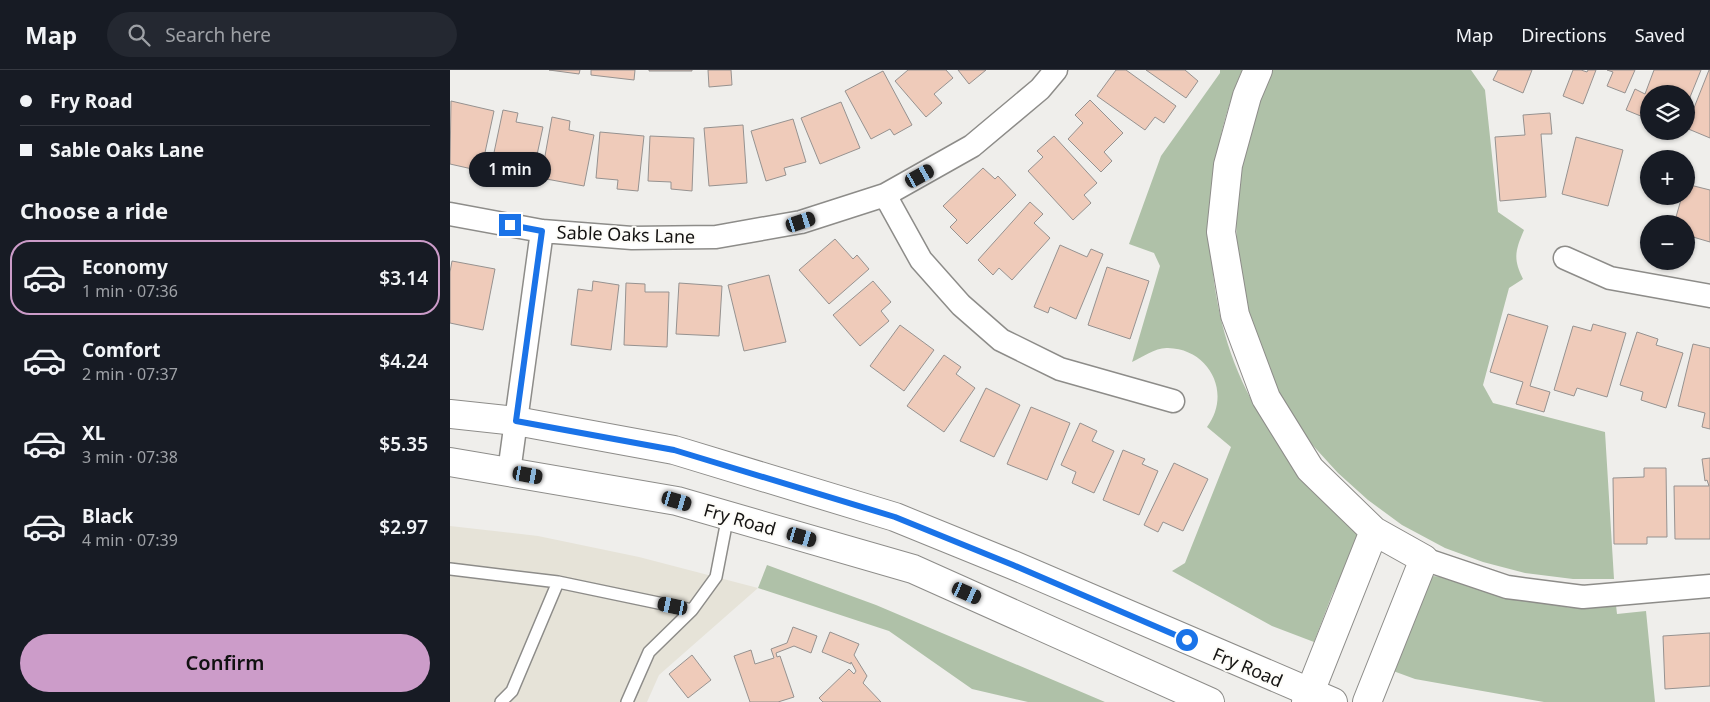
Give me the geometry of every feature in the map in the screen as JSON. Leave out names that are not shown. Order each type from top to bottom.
[{"type":"main road","points":[[1258,70],[1247,96],[1228,165],[1220,232],[1235,315],[1266,398],[1310,469],[1374,531],[1424,559],[1366,702]]},
{"type":"main road","name":"Fry Road","points":[[450,414],[516,421],[674,450],[895,517],[1013,565],[1316,699]]},
{"type":"main road","name":"Fry Road","points":[[450,462],[677,501],[912,569],[1210,702]]},
{"type":"main road","points":[[1316,699],[1374,531]]},
{"type":"street","name":"Sable Oaks Lane","points":[[450,214],[542,231],[632,238],[716,237],[801,222],[885,195],[972,146],[1040,89],[1056,70]]},
{"type":"street","points":[[885,195],[921,260],[961,305],[1001,340],[1060,370],[1173,401]]},
{"type":"street","points":[[509,472],[542,231]]},
{"type":"street","points":[[1565,258],[1610,278],[1710,296]]},
{"type":"street","points":[[1424,559],[1507,587],[1583,597],[1710,586]]},
{"type":"lane","points":[[627,702],[650,652],[692,610],[716,577],[728,516]]},
{"type":"lane","points":[[450,569],[558,582],[692,610]]},
{"type":"lane","points":[[500,702],[512,691],[558,582]]},
{"type":"shaded area","points":[[450,526],[538,536],[639,557],[758,588],[659,675],[647,702],[450,702]]},
{"type":"green space","points":[[1220,70],[1242,70],[1228,110],[1217,153],[1212,196],[1211,240],[1214,285],[1223,328],[1237,369],[1256,408],[1278,442],[1358,535],[1355,548],[1332,595],[1314,642],[1272,626],[1172,571],[1185,563],[1231,447],[1207,427],[1214,414],[1217,388],[1213,376],[1195,356],[1183,350],[1163,348],[1132,362],[1160,266],[1154,253],[1129,244],[1161,156],[1220,73]]},
{"type":"green space","points":[[1271,70],[1471,70],[1485,90],[1498,212],[1524,230],[1516,255],[1523,279],[1509,288],[1483,385],[1493,403],[1605,432],[1614,579],[1573,579],[1525,573],[1483,562],[1445,548],[1402,525],[1368,500],[1338,473],[1307,439],[1283,402],[1247,317],[1238,270],[1236,222],[1239,176],[1261,91]]},
{"type":"green space","points":[[767,565],[876,605],[1105,702],[1028,702],[972,689],[889,631],[758,588]]},
{"type":"green space","points":[[1432,576],[1446,577],[1510,598],[1572,608],[1616,605],[1617,614],[1646,611],[1655,702],[1544,702],[1415,679],[1385,668]]},
{"type":"building","points":[[549,70],[580,70],[579,74]]},
{"type":"building","points":[[591,70],[635,70],[634,80],[591,75]]},
{"type":"building","points":[[692,70],[692,71],[649,71]]},
{"type":"building","points":[[708,70],[731,70],[732,85],[709,87]]},
{"type":"building","points":[[908,70],[946,70],[953,78],[934,94],[942,103],[926,117],[895,81]]},
{"type":"building","points":[[958,70],[986,70],[969,84]]},
{"type":"building","points":[[1116,70],[1126,70],[1176,106],[1164,123],[1155,117],[1145,130],[1097,96]]},
{"type":"building","points":[[1146,70],[1185,70],[1198,81],[1186,98]]},
{"type":"building","points":[[1498,70],[1532,70],[1523,93],[1493,80]]},
{"type":"building","points":[[1573,70],[1587,72],[1588,70],[1596,70],[1583,104],[1563,96]]},
{"type":"building","points":[[1607,70],[1635,70],[1625,93],[1607,86],[1613,72]]},
{"type":"building","points":[[1654,70],[1701,70],[1695,85],[1648,85]]},
{"type":"building","points":[[1710,70],[1710,138],[1695,132],[1695,105]]},
{"type":"building","points":[[883,71],[912,125],[894,135],[890,129],[871,139],[845,91]]},
{"type":"building","points":[[1635,89],[1640,92],[1640,116],[1626,110]]},
{"type":"building","points":[[1090,100],[1123,133],[1104,152],[1112,161],[1101,172],[1068,139],[1083,123],[1075,115]]},
{"type":"building","points":[[451,101],[494,111],[481,171],[450,164]]},
{"type":"building","points":[[841,102],[860,148],[820,164],[801,118]]},
{"type":"building","points":[[503,110],[518,113],[516,122],[543,127],[532,178],[511,173],[513,166],[492,162]]},
{"type":"building","points":[[1550,113],[1552,134],[1541,134],[1546,197],[1500,201],[1495,137],[1525,135],[1523,115]]},
{"type":"building","points":[[552,117],[570,121],[569,130],[594,135],[584,186],[541,178]]},
{"type":"building","points":[[793,119],[806,162],[784,168],[786,175],[766,181],[751,131]]},
{"type":"building","points":[[743,125],[747,183],[709,186],[704,128]]},
{"type":"building","points":[[600,132],[644,136],[638,191],[617,189],[618,180],[596,178]]},
{"type":"building","points":[[650,136],[694,138],[692,191],[671,189],[671,182],[648,181]]},
{"type":"building","points":[[1054,136],[1097,183],[1084,195],[1091,203],[1073,220],[1028,171],[1043,157],[1037,151]]},
{"type":"building","points":[[1576,137],[1623,150],[1608,206],[1562,194]]},
{"type":"building","points":[[983,168],[995,179],[998,176],[1016,195],[967,244],[950,227],[957,220],[943,206]]},
{"type":"building","points":[[1695,186],[1710,190],[1710,242],[1695,238],[1695,215],[1677,215],[1679,205],[1695,205]]},
{"type":"building","points":[[1030,202],[1043,214],[1034,223],[1050,238],[1012,280],[999,268],[993,275],[978,260]]},
{"type":"building","points":[[835,239],[853,259],[857,255],[869,269],[829,304],[799,270]]},
{"type":"building","points":[[1060,245],[1087,257],[1091,249],[1103,254],[1076,319],[1050,307],[1048,313],[1034,307]]},
{"type":"building","points":[[452,261],[495,269],[483,330],[450,323],[450,272]]},
{"type":"building","points":[[1107,267],[1149,281],[1130,339],[1088,325]]},
{"type":"building","points":[[769,275],[786,342],[744,351],[728,285]]},
{"type":"building","points":[[593,281],[619,285],[611,350],[571,345],[578,289],[592,291]]},
{"type":"building","points":[[873,281],[891,302],[881,311],[889,321],[860,346],[833,315]]},
{"type":"building","points":[[626,283],[645,284],[645,292],[669,292],[667,347],[624,345]]},
{"type":"building","points":[[679,283],[722,286],[719,336],[676,334]]},
{"type":"building","points":[[1508,314],[1548,326],[1530,386],[1550,392],[1544,412],[1516,404],[1523,382],[1490,372]]},
{"type":"building","points":[[1593,324],[1626,333],[1607,397],[1577,388],[1574,396],[1554,390],[1573,326],[1591,331]]},
{"type":"building","points":[[900,325],[934,350],[904,391],[870,366]]},
{"type":"building","points":[[1637,332],[1658,339],[1656,345],[1683,353],[1666,408],[1641,400],[1643,392],[1620,385]]},
{"type":"building","points":[[1693,344],[1710,348],[1710,429],[1702,427],[1705,413],[1678,406]]},
{"type":"building","points":[[944,355],[961,367],[956,374],[975,388],[944,432],[907,406]]},
{"type":"building","points":[[986,388],[1020,405],[994,457],[960,441]]},
{"type":"building","points":[[1031,407],[1070,423],[1047,480],[1007,464]]},
{"type":"building","points":[[1080,423],[1097,431],[1092,441],[1114,451],[1094,493],[1072,483],[1076,472],[1061,465]]},
{"type":"building","points":[[1123,450],[1145,459],[1142,464],[1158,471],[1139,515],[1103,500]]},
{"type":"building","points":[[1710,458],[1710,539],[1675,539],[1674,486],[1709,486],[1707,480],[1705,481],[1702,459]]},
{"type":"building","points":[[1174,463],[1208,479],[1183,531],[1163,522],[1158,532],[1144,525]]},
{"type":"building","points":[[1644,468],[1666,468],[1667,537],[1647,537],[1647,544],[1614,544],[1613,478],[1644,477]]},
{"type":"building","points":[[793,627],[817,636],[811,653],[794,646],[776,653],[777,657],[780,656],[794,697],[778,702],[750,702],[734,656],[751,650],[755,664],[774,658],[771,649],[787,643]]},
{"type":"building","points":[[830,632],[859,644],[854,655],[867,676],[863,683],[881,702],[823,702],[819,698],[849,669],[854,674],[856,671],[851,662],[851,664],[822,652]]},
{"type":"building","points":[[1710,633],[1710,686],[1665,689],[1663,636]]},
{"type":"building","points":[[692,655],[711,680],[688,698],[669,674]]},
{"type":"route","points":[[510,225],[542,231],[516,421],[674,450],[895,517],[1013,565],[1187,640]]}]
